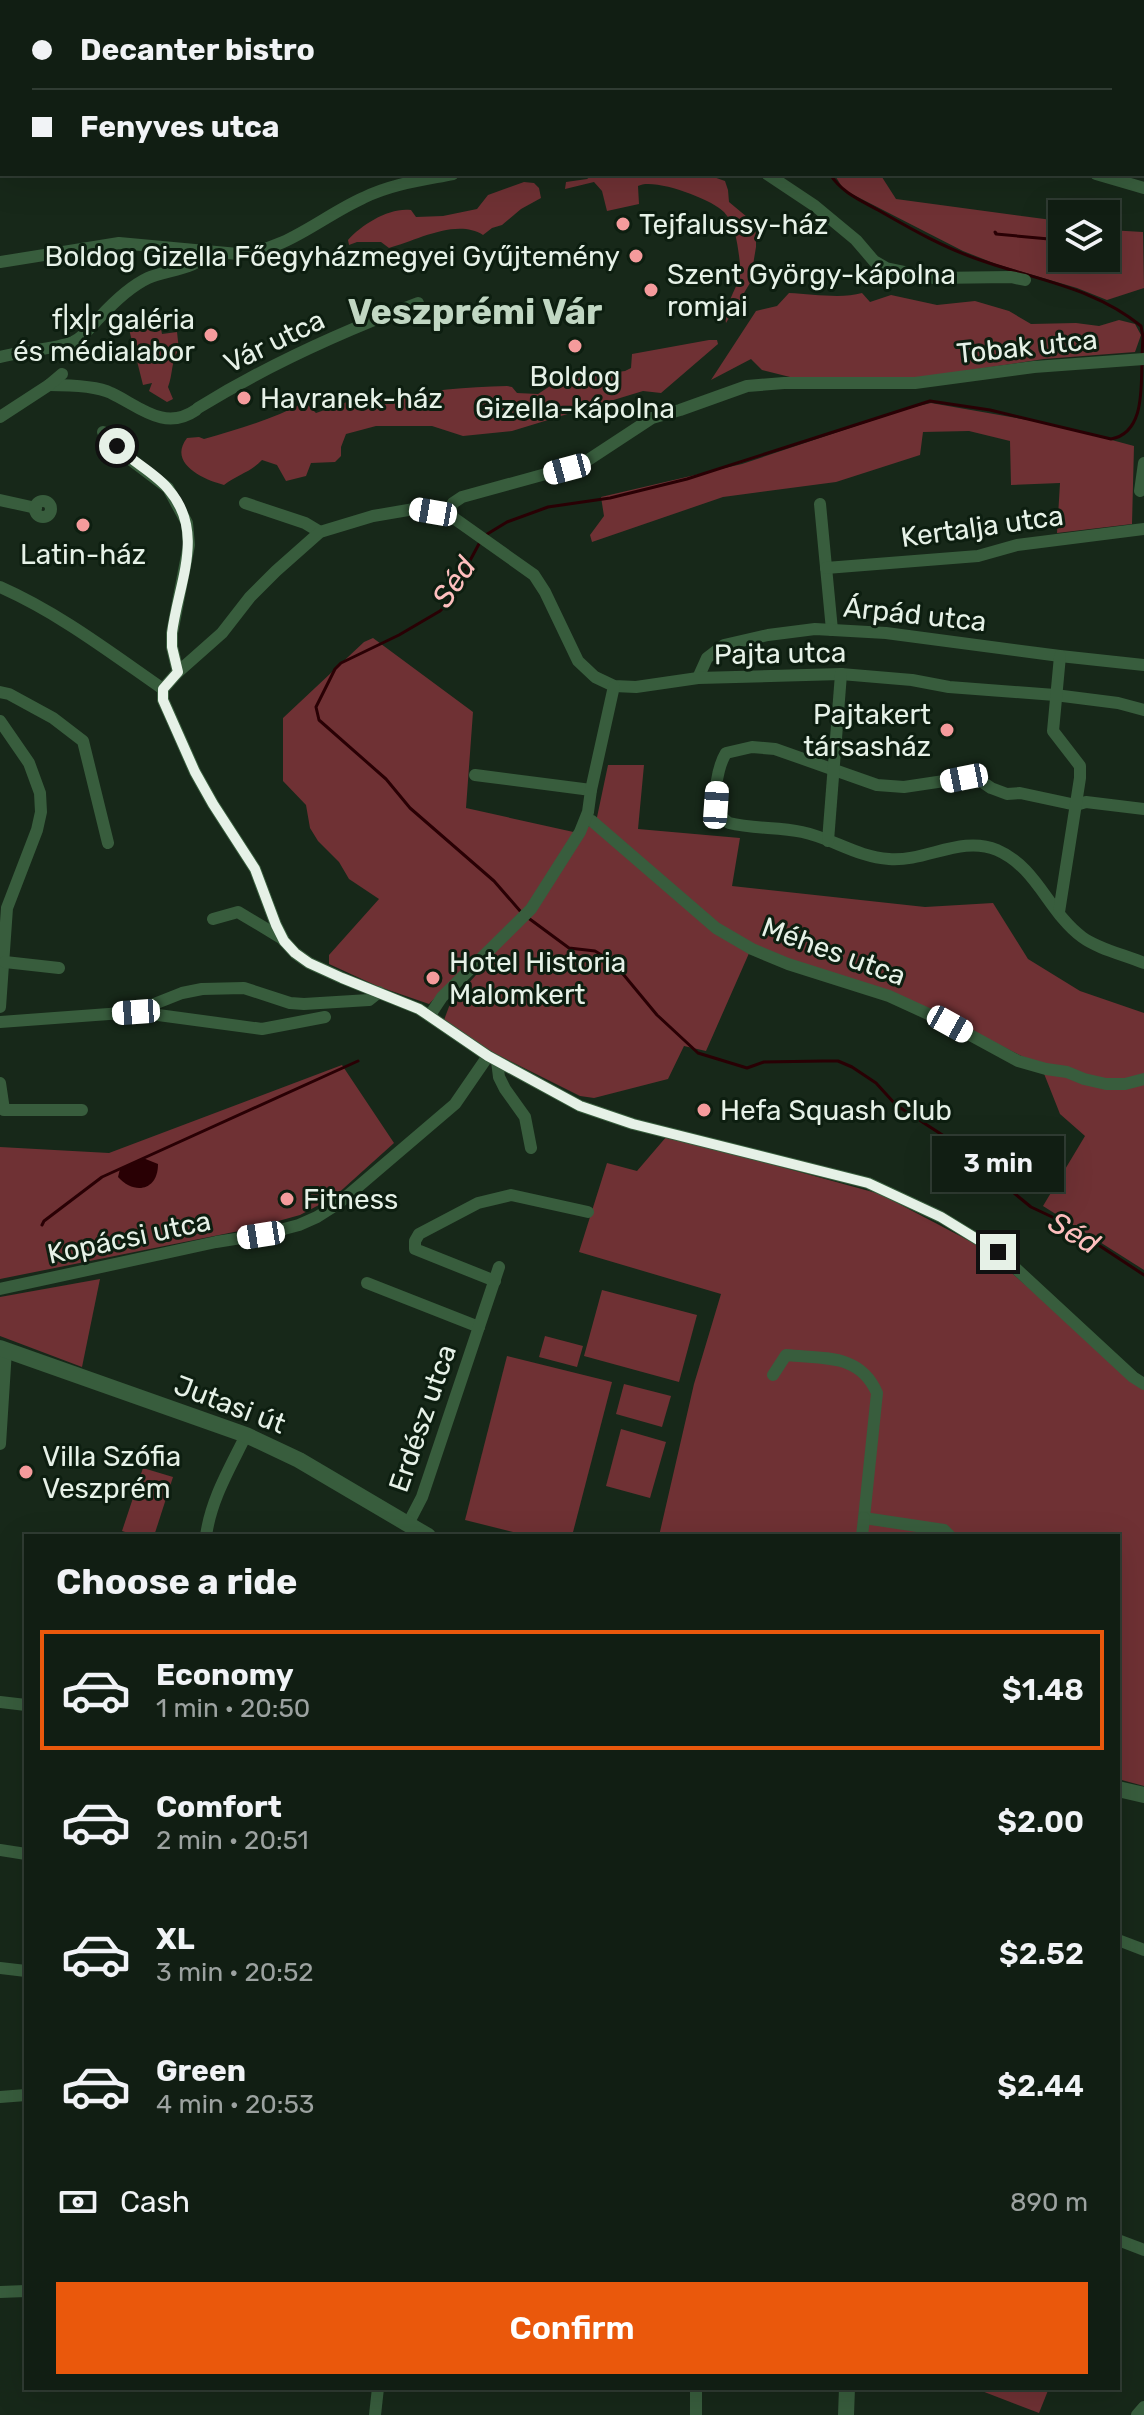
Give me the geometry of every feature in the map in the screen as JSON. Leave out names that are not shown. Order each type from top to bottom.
[{"type":"street","points":[[408,176],[425,180]]},
{"type":"street","points":[[0,262],[119,243],[238,254],[258,253],[277,246],[375,192],[444,176]]},
{"type":"street","points":[[770,176],[824,213],[856,240],[874,261],[886,268],[933,278],[1011,277],[1025,280]]},
{"type":"street","points":[[1103,176],[1144,188]]},
{"type":"street","points":[[0,357],[22,350],[69,343],[79,338],[140,283],[201,261],[209,251]]},
{"type":"street","name":"Vár utca","points":[[0,417],[49,385],[64,382],[101,389],[159,418],[182,417],[231,389],[366,322],[418,303]]},
{"type":"street","name":"Tobak utca","points":[[448,514],[453,503],[462,497],[582,464],[652,418],[747,386],[915,383],[1034,367],[1142,360]]},
{"type":"street","points":[[103,432],[131,460],[168,488],[187,523],[189,545],[172,633],[178,672]]},
{"type":"street","points":[[1140,491],[1144,463]]},
{"type":"street","points":[[0,500],[36,508]]},
{"type":"street","points":[[245,503],[305,523],[320,532]]},
{"type":"street","points":[[820,504],[832,630]]},
{"type":"street","points":[[283,939],[255,869],[195,772],[163,700],[163,689],[222,633],[250,597],[320,532],[373,516],[414,509],[448,514],[534,575],[578,661],[588,672],[614,686],[586,820],[580,832],[531,909],[442,997],[430,1015]]},
{"type":"street","name":"Kertalja utca","points":[[826,568],[978,556],[1017,545],[1144,529]]},
{"type":"street","points":[[0,587],[77,630],[163,689]]},
{"type":"street","name":"Árpád utca","points":[[698,678],[707,658],[724,645],[796,630],[886,633],[1144,665]]},
{"type":"street","points":[[1059,912],[1080,766],[1053,731],[1060,656]]},
{"type":"street","points":[[828,841],[841,674]]},
{"type":"street","name":"Pajta utca","points":[[614,686],[636,687],[698,678],[841,674],[912,680],[973,690],[1055,695],[1118,703],[1144,710]]},
{"type":"street","points":[[0,692],[53,718],[83,741],[108,843]]},
{"type":"street","points":[[0,721],[29,763],[41,803],[37,830],[4,906],[5,962],[0,1007]]},
{"type":"street","points":[[1144,809],[1086,802],[1076,805],[1020,793],[1007,794],[978,779],[964,778],[904,787],[877,785],[775,749],[752,747],[726,753],[720,762],[716,805],[719,816],[729,823],[801,832],[872,858],[894,860],[977,845],[994,849],[1022,866],[1080,936],[1144,963]]},
{"type":"street","points":[[475,775],[591,790]]},
{"type":"street","name":"Méhes utca","points":[[586,820],[592,821],[716,928],[752,949],[788,964],[889,996],[950,1024],[1018,1061],[1106,1084],[1125,1084],[1144,1079]]},
{"type":"street","points":[[213,919],[238,912],[283,939],[309,963],[430,1015],[492,1059],[580,1106],[611,1117],[868,1183],[941,1217],[998,1252],[1144,1384]]},
{"type":"street","points":[[1115,951],[1144,950]]},
{"type":"street","points":[[5,962],[59,968]]},
{"type":"street","points":[[136,1012],[182,993],[202,989],[244,988],[290,1003],[304,1004],[369,1000],[379,992]]},
{"type":"street","points":[[0,1022],[136,1012],[262,1029],[325,1017]]},
{"type":"street","points":[[492,1059],[505,1089],[525,1117],[531,1148]]},
{"type":"street","name":"Kopácsi utca","points":[[0,1289],[261,1235],[317,1217],[339,1203],[455,1104],[492,1059]]},
{"type":"street","points":[[0,1083],[4,1110],[82,1110]]},
{"type":"street","points":[[495,1281],[415,1249],[415,1241],[419,1234],[478,1203],[511,1195],[588,1212]]},
{"type":"street","name":"Erdész utca","points":[[408,1524],[422,1497],[499,1267]]},
{"type":"street","name":"Erdész utca","points":[[367,1283],[479,1327]]},
{"type":"street","points":[[0,1444],[3,1349]]},
{"type":"street","name":"Jutasi út","points":[[3,1349],[246,1435],[299,1460],[425,1534]]},
{"type":"street","points":[[773,1375],[786,1355],[846,1361],[862,1369],[871,1379],[877,1393],[876,1412],[862,1534]]},
{"type":"street","points":[[206,1534],[219,1488],[246,1435]]},
{"type":"street","points":[[864,1518],[944,1530],[948,1534]]},
{"type":"street","points":[[0,1702],[24,1705]]},
{"type":"street","points":[[1120,1789],[1144,1795]]},
{"type":"street","points":[[0,1850],[24,1854]]},
{"type":"street","points":[[1120,1941],[1144,1950]]},
{"type":"street","points":[[0,1968],[24,1971]]},
{"type":"street","points":[[0,2097],[24,2095]]},
{"type":"street","points":[[1120,2241],[1144,2250]]},
{"type":"street","points":[[0,2292],[24,2291]]},
{"type":"street","points":[[375,2415],[378,2390]]},
{"type":"street","points":[[696,2390],[696,2415]]},
{"type":"street","points":[[846,2415],[847,2390]]},
{"type":"street","points":[[1137,2415],[1144,2407]]},
{"type":"shaded area","points":[[591,176],[711,176],[725,181],[729,202],[753,222],[756,234],[750,283],[726,323],[727,308],[739,279],[740,264],[734,230],[724,212],[695,196],[656,184],[638,186],[639,204],[607,211],[602,191],[594,182],[565,189],[566,182]]},
{"type":"shaded area","points":[[835,176],[881,176],[896,199],[1048,219],[1048,272],[1120,272],[1120,231],[1143,232],[1144,288],[1107,300],[963,251],[844,190]]},
{"type":"shaded area","points":[[524,182],[534,183],[539,188],[541,198],[483,235],[461,229],[436,232],[389,248],[381,242],[349,245],[348,240],[354,234],[394,211],[411,210],[416,217],[443,216],[477,209],[488,195]]},
{"type":"shaded area","points":[[789,293],[836,296],[862,293],[870,302],[891,295],[937,305],[975,301],[1009,311],[1031,324],[1099,326],[1119,320],[1135,324],[1141,335],[1135,352],[1044,359],[911,379],[806,381],[762,370],[751,359],[711,380],[756,311],[777,306]]},
{"type":"shaded area","points":[[160,324],[162,334],[177,332],[179,350],[168,387],[173,399],[167,402],[149,391],[152,383],[143,385],[129,329]]},
{"type":"shaded area","points":[[717,340],[718,344],[661,393],[643,391],[512,431],[463,436],[432,426],[376,426],[346,434],[341,456],[335,462],[311,463],[306,476],[286,481],[277,465],[262,460],[224,485],[199,475],[185,463],[182,456],[182,447],[187,438],[204,439],[268,419],[305,402],[316,413],[378,391],[387,399],[432,391],[492,386],[512,387],[517,393],[538,394],[553,384],[625,371],[631,368],[632,354]]},
{"type":"shaded area","points":[[931,403],[1056,425],[1134,446],[1132,524],[1057,533],[1060,483],[1011,485],[1010,441],[969,431],[923,432],[920,455],[836,482],[723,497],[592,542],[590,535],[604,516],[601,497],[742,464]]},
{"type":"shaded area","points":[[373,638],[473,712],[466,808],[578,833],[596,822],[608,765],[644,765],[638,829],[740,838],[732,886],[925,907],[993,903],[1028,959],[1080,991],[1144,1013],[1144,1270],[1043,1206],[1085,1136],[1060,1114],[1041,1066],[950,1020],[750,951],[706,1051],[684,1046],[668,1079],[594,1098],[580,1096],[490,1051],[444,1020],[450,1004],[484,966],[476,956],[429,1004],[377,986],[329,964],[329,955],[379,899],[349,879],[339,862],[318,841],[310,828],[306,805],[283,781],[283,718],[364,642]]},
{"type":"shaded area","points":[[342,1065],[394,1143],[334,1197],[300,1215],[249,1229],[0,1279],[0,1147],[109,1153]]},
{"type":"shaded area","points":[[667,1136],[880,1194],[983,1248],[1114,1362],[1144,1382],[1144,1786],[1120,1780],[1120,1534],[659,1534],[694,1384],[721,1294],[579,1252],[607,1163],[637,1171]]},
{"type":"shaded area","points":[[143,1158],[158,1164],[150,1185],[138,1188],[118,1177],[120,1169]]},
{"type":"shaded area","points":[[100,1279],[82,1367],[0,1336],[0,1297]]},
{"type":"shaded area","points":[[602,1290],[697,1315],[679,1382],[584,1356]]},
{"type":"shaded area","points":[[545,1336],[583,1346],[577,1367],[539,1357]]},
{"type":"shaded area","points":[[507,1356],[612,1382],[573,1534],[521,1534],[465,1520]]},
{"type":"shaded area","points":[[624,1384],[671,1396],[662,1427],[616,1414]]},
{"type":"shaded area","points":[[621,1429],[666,1442],[650,1498],[606,1486]]},
{"type":"shaded area","points":[[143,1468],[173,1477],[155,1534],[122,1531]]},
{"type":"shaded area","points":[[979,2390],[1048,2390],[1039,2413]]},
{"type":"waterway","name":"Séd","points":[[832,176],[851,195],[942,245],[1104,302],[1141,326],[1142,355]]},
{"type":"waterway","points":[[996,233],[1048,239]]},
{"type":"waterway","name":"Séd","points":[[484,536],[507,522],[548,507],[610,498],[687,479],[930,401],[990,410],[1111,439],[1122,435],[1135,419],[1142,363]]},
{"type":"waterway","name":"Séd","points":[[480,542],[446,605],[399,635],[341,663],[316,707],[319,720],[386,779],[410,808],[494,881],[521,912]]},
{"type":"waterway","name":"Séd","points":[[527,917],[569,948],[595,951],[605,957],[657,1015],[698,1053],[747,1068],[764,1062],[823,1061],[838,1061],[852,1067],[876,1083],[896,1105],[944,1136],[1031,1207],[1065,1223],[1144,1275]]},
{"type":"waterway","points":[[42,1225],[102,1177],[358,1061]]},
{"type":"place","name":"Tejfalussy-ház","points":[[623,224]]},
{"type":"place","name":"Boldog Gizella Főegyházmegyei Gyűjtemény","points":[[636,256]]},
{"type":"place","name":"Szent György-kápolna romjai","points":[[651,290]]},
{"type":"place","name":"f|x|r galéria és médialabor","points":[[211,335]]},
{"type":"place","name":"Boldog Gizella-kápolna","points":[[575,346]]},
{"type":"place","name":"Havranek-ház","points":[[244,398]]},
{"type":"place","name":"Latin-ház","points":[[83,525]]},
{"type":"place","name":"Pajtakert társasház","points":[[947,730]]},
{"type":"place","name":"Hotel Historia Malomkert","points":[[433,978]]},
{"type":"place","name":"Hefa Squash Club","points":[[704,1110]]},
{"type":"place","name":"Fitness","points":[[287,1199]]},
{"type":"place","name":"Villa Szófia Veszprém","points":[[26,1472]]},
{"type":"district","name":"Veszprémi Vár","points":[[475,311]]},
{"type":"route","points":[[117,446],[168,488],[182,511],[189,533],[172,633],[178,672],[163,689],[163,700],[195,772],[255,869],[276,925],[295,953],[342,978],[419,1009],[488,1056],[580,1106],[633,1124],[868,1183],[941,1217],[998,1252]]}]
